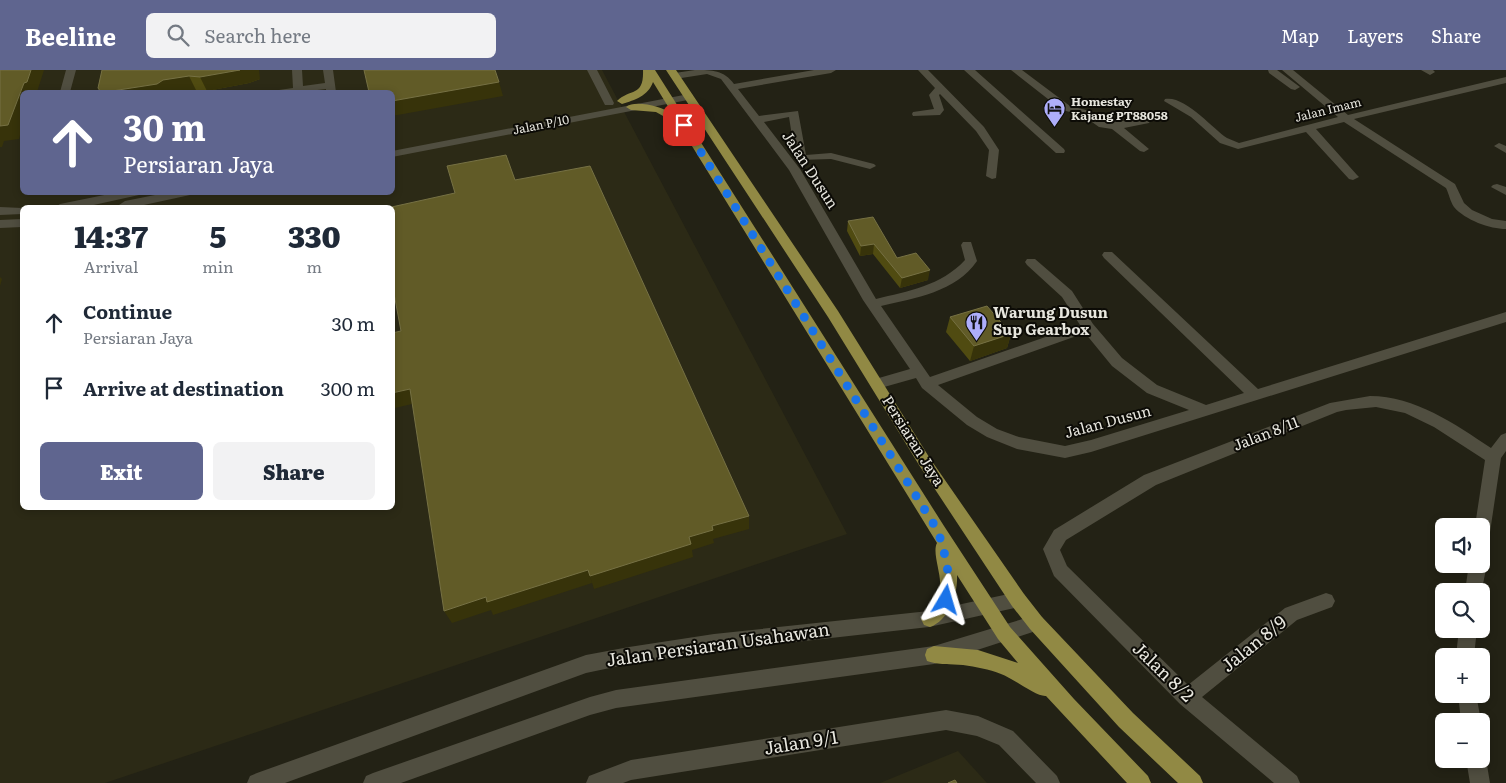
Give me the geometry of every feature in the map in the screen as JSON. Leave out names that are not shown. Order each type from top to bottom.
[{"type":"main road","name":"Persiaran Jaya","points":[[649,70],[986,607],[1004,633],[1067,706],[1141,783]]},
{"type":"main road","points":[[626,104],[646,88],[649,82],[649,70]]},
{"type":"main road","name":"Persiaran Jaya","points":[[673,73],[877,384],[924,461],[1018,600],[1036,623],[1126,720],[1192,783]]},
{"type":"main road","points":[[626,104],[663,110],[684,125]]},
{"type":"main road","points":[[930,619],[940,610],[946,600],[950,581],[938,531]]},
{"type":"main road","points":[[934,655],[978,657],[1009,667],[1039,684],[1067,706]]},
{"type":"street","points":[[66,90],[71,70]]},
{"type":"street","points":[[297,70],[298,90],[330,89],[328,70]]},
{"type":"street","points":[[592,70],[609,103]]},
{"type":"street","points":[[732,87],[831,70]]},
{"type":"street","points":[[923,70],[980,129],[994,150],[992,176]]},
{"type":"street","points":[[969,70],[1060,151]]},
{"type":"street","points":[[1016,70],[1066,108],[1086,113],[1103,126],[1145,122]]},
{"type":"street","points":[[1287,70],[1345,118],[1451,186],[1459,205],[1485,221],[1506,225]]},
{"type":"street","name":"Jalan Dusun","points":[[673,73],[708,71],[724,77],[794,169],[873,304],[923,378],[972,421],[992,433],[1017,444],[1065,452],[1091,446],[1506,317]]},
{"type":"street","points":[[1272,71],[1303,92],[1327,104]]},
{"type":"street","name":"Jalan Imam","points":[[1169,101],[1195,115],[1218,136],[1232,145],[1249,144],[1308,127],[1506,80]]},
{"type":"street","points":[[917,114],[936,113],[939,110],[934,95],[940,88]]},
{"type":"street","name":"Jalan P/10","points":[[395,153],[686,93]]},
{"type":"street","name":"Jalan P/10","points":[[395,143],[609,103],[626,104]]},
{"type":"street","points":[[757,120],[794,109],[800,155],[803,158],[831,156],[870,166]]},
{"type":"street","points":[[1115,126],[1144,149]]},
{"type":"street","points":[[1308,127],[1354,177]]},
{"type":"street","points":[[75,205],[124,195]]},
{"type":"street","points":[[126,205],[175,195]]},
{"type":"street","points":[[0,211],[20,211]]},
{"type":"street","points":[[0,224],[20,223]]},
{"type":"street","points":[[873,304],[934,289],[962,273],[971,261],[967,245]]},
{"type":"street","points":[[1108,255],[1256,396]]},
{"type":"street","points":[[1031,262],[1067,294],[1088,327],[1117,362],[1152,389],[1207,411]]},
{"type":"street","points":[[877,384],[923,378],[1088,327]]},
{"type":"street","name":"Jalan 8/11","points":[[1051,549],[1060,535],[1150,480],[1335,407],[1357,402],[1383,402],[1409,409],[1440,424],[1493,457]]},
{"type":"street","points":[[1484,518],[1493,457],[1506,439]]},
{"type":"street","name":"Jalan 8/2","points":[[1051,549],[1060,571],[1187,697],[1290,783]]},
{"type":"street","name":"Jalan Persiaran Usahawan","points":[[257,783],[586,664],[678,646],[930,619],[1018,600]]},
{"type":"street","name":"Jalan 8/9","points":[[1187,697],[1291,614],[1326,601]]},
{"type":"street","points":[[373,783],[581,709],[616,699],[934,655],[1036,623]]},
{"type":"street","name":"Jalan 9/1","points":[[596,783],[631,770],[946,720],[978,726],[1006,738],[1050,783]]},
{"type":"street","points":[[1478,768],[1480,783]]},
{"type":"shaded area","points":[[0,70],[602,70],[847,534],[105,783],[0,783]]},
{"type":"shaded area","points":[[958,751],[987,783],[880,783]]},
{"type":"building","points":[[0,70],[31,70],[27,82],[24,83],[20,90],[8,125],[0,126]]},
{"type":"building","points":[[102,70],[240,70],[200,77],[189,76],[163,80],[157,84],[118,90],[99,90],[98,88]]},
{"type":"building","points":[[364,70],[495,70],[499,82],[395,100],[395,90],[369,90]]},
{"type":"building","points":[[506,155],[515,180],[590,166],[749,516],[712,526],[713,530],[689,537],[691,544],[590,576],[588,570],[487,602],[486,597],[444,611],[410,389],[395,392],[395,332],[401,331],[395,299],[395,206],[455,193],[447,166]]},
{"type":"building","points":[[873,217],[897,258],[916,253],[930,270],[902,278],[874,244],[861,246],[848,221]]},
{"type":"building","points":[[987,306],[1011,334],[974,346],[950,317]]},
{"type":"place","name":"Homestay Kajang PT88058","points":[[1055,128]]},
{"type":"place","name":"Warung Dusun Sup Gearbox","points":[[977,341]]},
{"type":"route","points":[[684,125],[938,531],[950,581],[946,600]]}]
